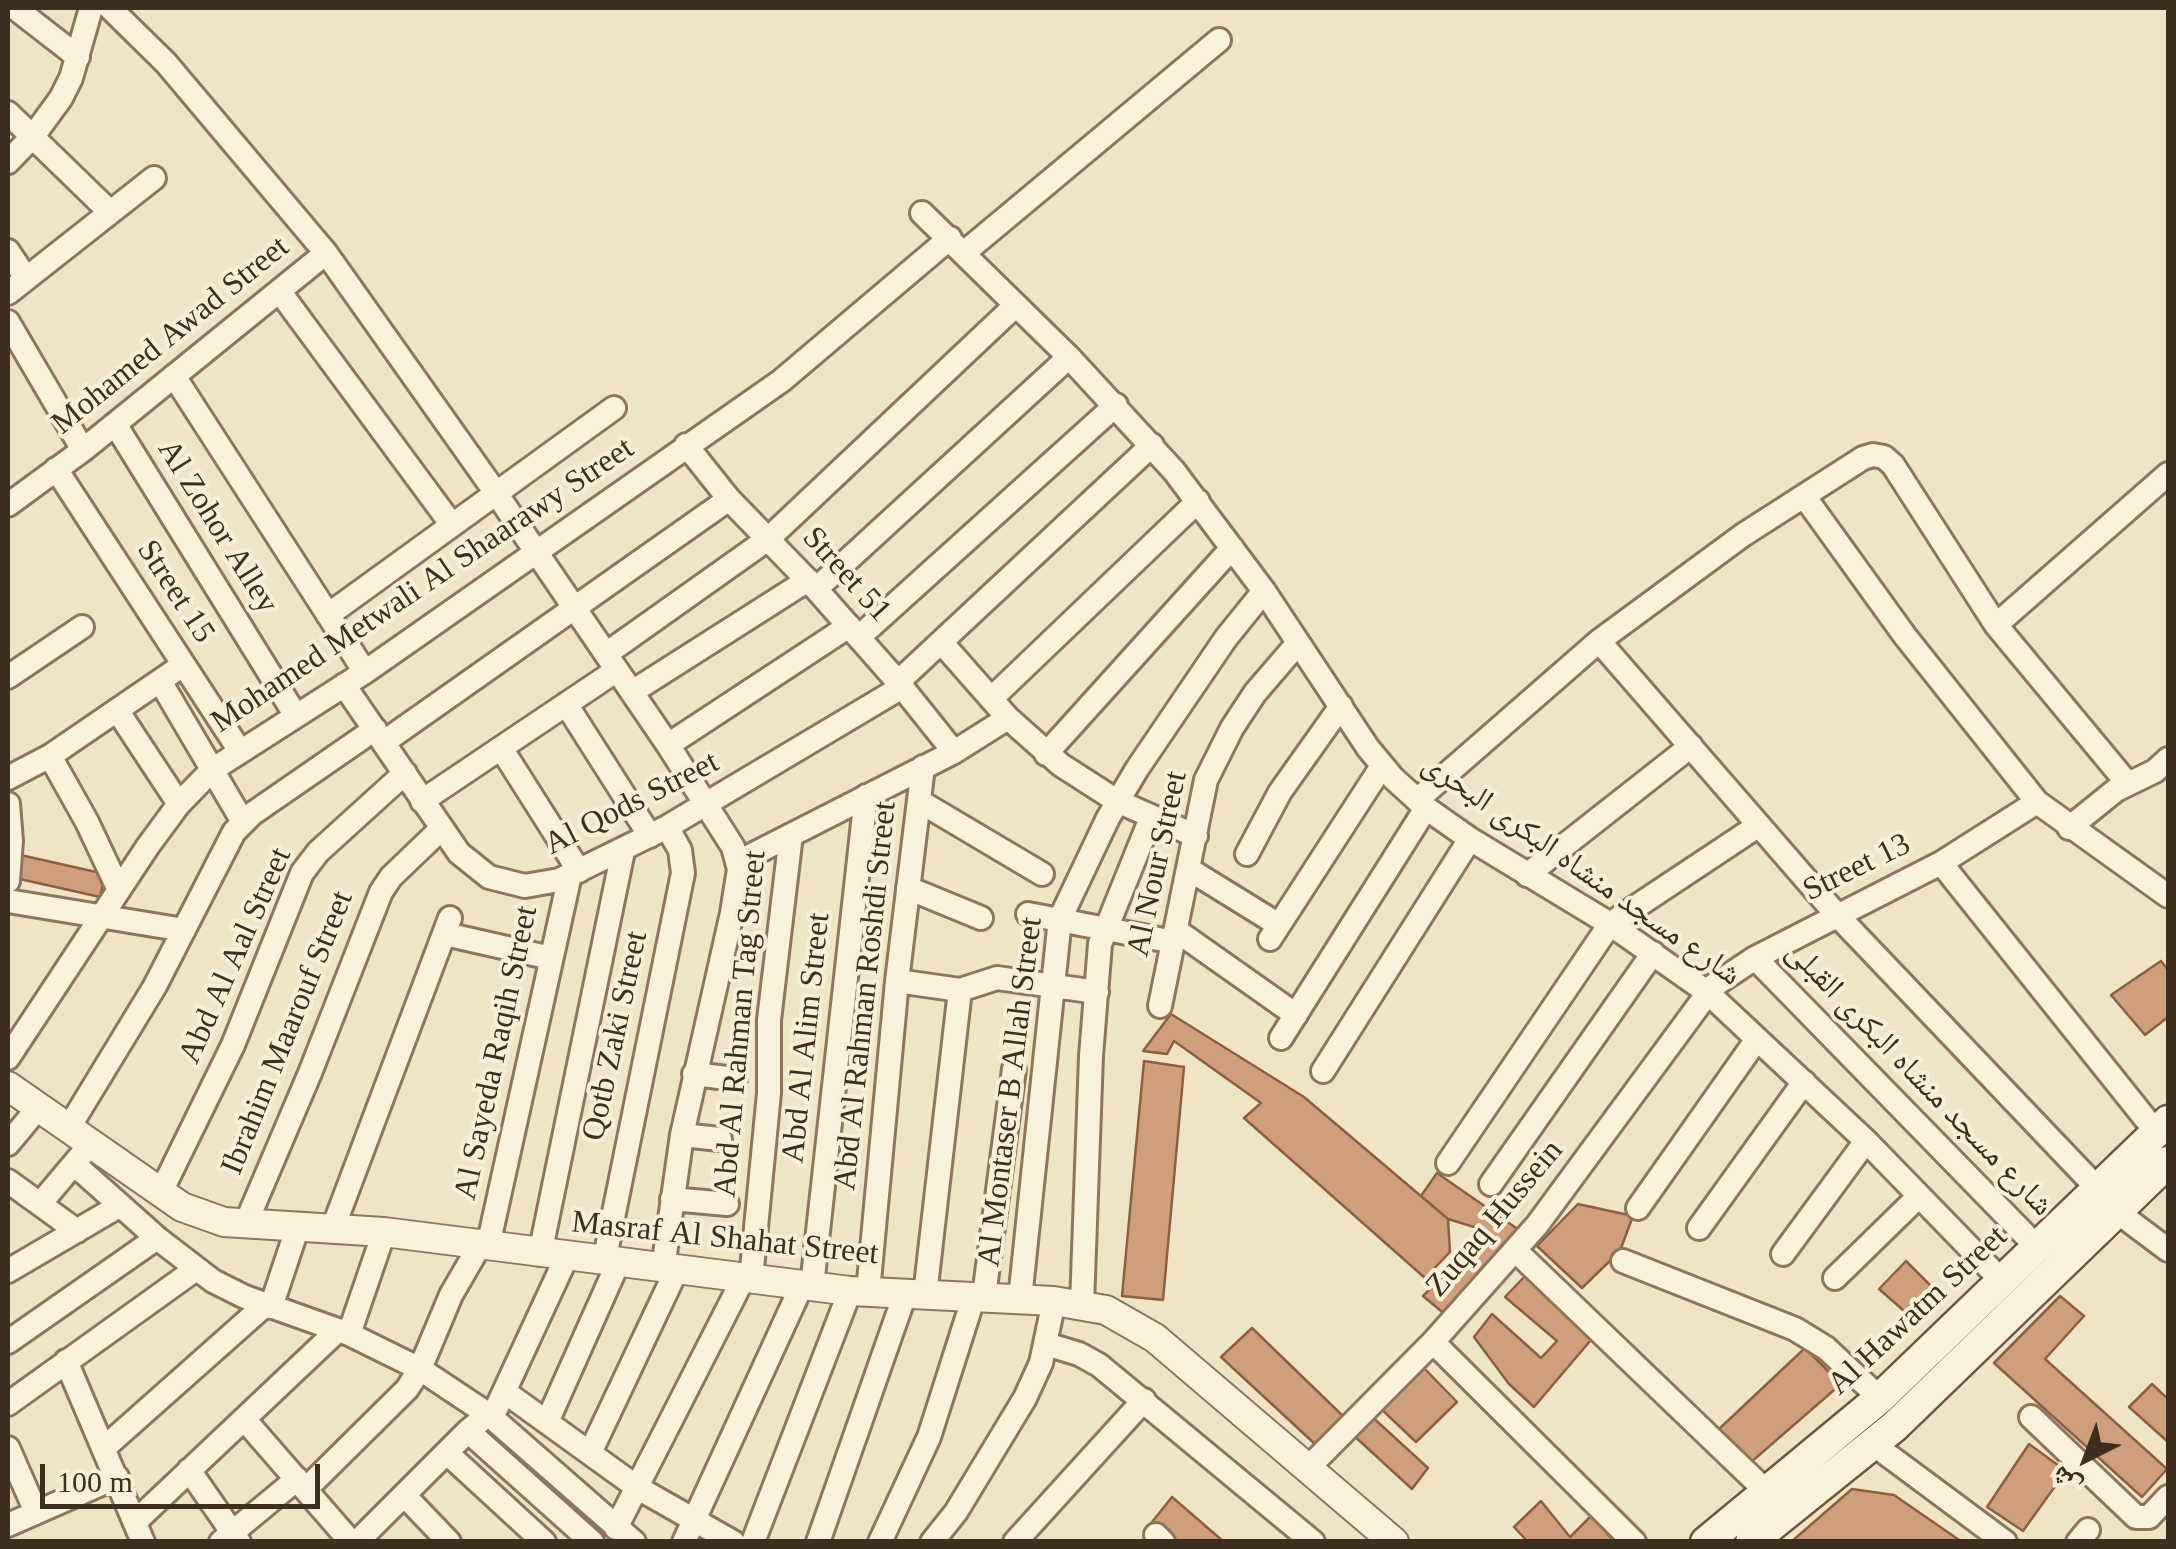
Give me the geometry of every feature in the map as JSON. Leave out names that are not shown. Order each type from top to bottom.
[{"type":"main road","name":"Al Hawatm Street","points":[[1751,1542],[1873,1444],[2106,1200],[2162,1126]]},
{"type":"main road","name":"Al Hawatm Street","points":[[1706,1542],[1880,1398],[2037,1246],[2168,1162]]},
{"type":"street","points":[[15,8],[78,57]]},
{"type":"street","points":[[8,162],[34,136],[61,98],[78,57],[90,8]]},
{"type":"street","points":[[110,8],[166,63],[326,253],[612,662],[707,805],[738,862],[725,947],[682,1135],[672,1199],[670,1270],[590,1453]]},
{"type":"street","name":"Mohamed Metwali Al Shaarawy Street","points":[[8,1058],[179,804],[212,770],[364,672],[781,380],[1219,40]]},
{"type":"street","points":[[8,113],[110,212]]},
{"type":"street","points":[[8,252],[17,286],[154,178]]},
{"type":"street","name":"شارع مسجد منشاه البكرى البحرى","points":[[922,212],[1152,445],[1264,591],[1382,766],[1422,804],[1470,839],[1610,924],[1707,992],[1866,1141],[2002,1281]]},
{"type":"street","name":"Mohamed Awad Street","points":[[10,495],[83,450],[326,253]]},
{"type":"street","points":[[280,292],[452,525]]},
{"type":"street","points":[[422,800],[566,704],[612,662],[768,538],[1016,305]]},
{"type":"street","points":[[8,322],[83,450]]},
{"type":"street","points":[[632,692],[812,585],[1069,357]]},
{"type":"street","points":[[174,376],[364,672]]},
{"type":"street","points":[[668,745],[854,632],[1116,406]]},
{"type":"street","points":[[328,615],[614,408]]},
{"type":"street","name":"Al Zohor Alley","points":[[115,424],[296,716]]},
{"type":"street","name":"Street 51","points":[[686,445],[730,499],[900,684],[954,752]]},
{"type":"street","name":"Al Qods Street","points":[[344,685],[440,830],[473,867],[506,884],[543,885],[623,850],[707,805],[900,684],[1152,445]]},
{"type":"street","points":[[1281,1038],[1422,804],[1599,641],[1743,535],[1873,455],[1884,457],[1893,465],[1996,625],[2128,784]]},
{"type":"street","name":"Street 15","points":[[56,469],[240,751]]},
{"type":"street","points":[[1996,625],[2168,474]]},
{"type":"street","points":[[1804,496],[1905,636],[2037,802],[2168,896]]},
{"type":"street","points":[[40,1204],[77,1146],[124,1041],[228,842],[243,822],[576,610],[730,499]]},
{"type":"street","points":[[991,699],[1198,501]]},
{"type":"street","points":[[1046,754],[1232,548]]},
{"type":"street","name":"Al Montaser B Allah Street","points":[[1020,1299],[1060,920],[1117,801],[1226,638],[1264,591]]},
{"type":"street","points":[[8,677],[82,628]]},
{"type":"street","points":[[1599,641],[1836,914],[2106,1200],[2168,1250]]},
{"type":"street","points":[[942,643],[1008,718],[1046,754],[1117,801],[1196,836]]},
{"type":"street","name":"Al Nour Street","points":[[1160,1006],[1206,780],[1217,754],[1255,693],[1298,643]]},
{"type":"street","points":[[8,778],[50,756],[184,665]]},
{"type":"street","points":[[160,682],[243,822]]},
{"type":"street","name":"Qotb Zaki Street","points":[[547,1422],[611,1262],[684,873],[680,850],[658,832],[566,704]]},
{"type":"street","points":[[1247,854],[1280,792],[1340,706]]},
{"type":"street","points":[[117,710],[179,804]]},
{"type":"street","points":[[738,862],[954,752],[1008,718]]},
{"type":"street","points":[[1527,876],[1690,746]]},
{"type":"street","points":[[501,748],[574,873]]},
{"type":"street","points":[[50,756],[119,890]]},
{"type":"street","points":[[2070,828],[2128,784],[2155,772],[2168,758]]},
{"type":"street","points":[[1190,870],[1274,932],[1382,766]]},
{"type":"street","name":"Abd Al Rahman Roshdi Street","points":[[754,1542],[859,1291],[923,767]]},
{"type":"street","name":"Abd Al Aal Street","points":[[161,1192],[233,1045],[302,874],[318,852],[404,774]]},
{"type":"street","name":"Abd Al Alim Street","points":[[688,1532],[807,1286],[866,796]]},
{"type":"street","points":[[918,801],[1042,874]]},
{"type":"street","name":"Street 13","points":[[1707,992],[1755,958],[1941,863],[2037,802]]},
{"type":"street","points":[[8,804],[8,881]]},
{"type":"street","points":[[932,1542],[956,1512],[1016,1416],[1068,1303],[1100,944],[1151,818]]},
{"type":"street","points":[[1448,1163],[1610,924],[1759,825]]},
{"type":"street","name":"Ibrahim Maarouf Street","points":[[246,1224],[380,892],[440,830]]},
{"type":"street","name":"Abd Al Rahman Tag Street","points":[[747,1279],[769,1093],[769,1020],[790,835]]},
{"type":"street","points":[[1323,1071],[1470,839]]},
{"type":"street","points":[[244,1419],[344,1539],[404,1496],[489,1415],[505,1392],[554,1255],[623,850]]},
{"type":"street","points":[[1941,863],[2162,1126]]},
{"type":"street","name":"Al Sayeda Raqih Street","points":[[231,1538],[301,1484],[399,1398],[420,1369],[451,1295],[484,1245],[574,873]]},
{"type":"street","points":[[908,888],[981,918]]},
{"type":"street","points":[[8,900],[184,930]]},
{"type":"street","points":[[1028,914],[1175,937],[1296,1014]]},
{"type":"street","points":[[333,1228],[447,926],[551,958]]},
{"type":"street","points":[[1491,1184],[1652,953]]},
{"type":"street","name":"شارع مسجد منشاه البكرى القبلى","points":[[1755,958],[2037,1246]]},
{"type":"street","points":[[897,981],[960,990],[997,978],[1097,992]]},
{"type":"street","points":[[818,1542],[915,1294],[960,990]]},
{"type":"street","name":"Zuqaq Hussein","points":[[1309,1467],[1516,1251],[1707,992]]},
{"type":"street","points":[[1638,1208],[1758,1039]]},
{"type":"street","points":[[880,1542],[929,1437],[979,1296],[1014,1069]]},
{"type":"street","points":[[694,1074],[735,1079]]},
{"type":"street","points":[[1700,1228],[1804,1082]]},
{"type":"street","name":"Masraf Al Shahat Street","points":[[8,1086],[38,1108],[77,1146],[201,1216],[246,1224],[384,1232],[807,1286],[1020,1299],[1106,1310],[1140,1327],[1394,1542]]},
{"type":"street","points":[[8,1144],[38,1108]]},
{"type":"street","points":[[682,1135],[720,1139]]},
{"type":"street","points":[[1783,1254],[1866,1141]]},
{"type":"street","points":[[77,1146],[119,1206],[196,1269],[228,1290],[344,1332],[420,1369],[489,1415],[625,1534],[638,1488],[747,1279]]},
{"type":"street","points":[[8,1182],[78,1232]]},
{"type":"street","points":[[1835,1278],[1919,1196]]},
{"type":"street","points":[[672,1199],[727,1204]]},
{"type":"street","points":[[8,1271],[119,1206]]},
{"type":"street","points":[[104,1448],[268,1306],[298,1226]]},
{"type":"street","points":[[66,1361],[139,1532],[189,1470],[344,1332],[384,1232]]},
{"type":"street","points":[[8,1342],[157,1238]]},
{"type":"street","points":[[1516,1251],[1767,1492]]},
{"type":"street","points":[[1623,1261],[1795,1329],[1826,1348],[1880,1398]]},
{"type":"street","points":[[8,1404],[196,1269]]},
{"type":"street","points":[[1432,1342],[1634,1542]]},
{"type":"street","points":[[1046,1344],[1090,1360],[1144,1400],[1313,1542]]},
{"type":"street","points":[[505,1392],[638,1488],[688,1532],[734,1542]]},
{"type":"street","points":[[1015,1542],[1144,1400]]},
{"type":"street","points":[[2030,1417],[2136,1516],[2149,1517],[2168,1497]]},
{"type":"street","points":[[468,1432],[592,1542]]},
{"type":"street","points":[[1873,1444],[2005,1542]]},
{"type":"street","points":[[8,1448],[36,1512]]},
{"type":"street","points":[[447,1453],[544,1542]]},
{"type":"street","points":[[189,1470],[231,1538]]},
{"type":"street","points":[[8,1525],[117,1477]]},
{"type":"street","points":[[404,1496],[449,1542]]},
{"type":"building","points":[[16,854],[105,874],[100,897],[11,877]]},
{"type":"building","points":[[2161,961],[2168,970],[2168,1017],[2145,1035],[2111,995]]},
{"type":"building","points":[[1171,1014],[1304,1097],[1448,1219],[1450,1252],[1425,1278],[1244,1118],[1261,1103],[1174,1041],[1167,1054],[1143,1051]]},
{"type":"building","points":[[1144,1061],[1184,1067],[1163,1300],[1122,1296]]},
{"type":"building","points":[[1437,1173],[1519,1230],[1447,1316],[1423,1296],[1487,1231],[1448,1219],[1421,1196]]},
{"type":"building","points":[[1578,1204],[1633,1216],[1620,1251],[1582,1288],[1537,1246]]},
{"type":"building","points":[[1906,1261],[1937,1292],[1911,1317],[1879,1289]]},
{"type":"building","points":[[1527,1274],[1596,1334],[1534,1407],[1509,1384],[1474,1337],[1492,1314],[1541,1358],[1557,1341],[1505,1297]]},
{"type":"building","points":[[2060,1296],[2084,1316],[2045,1359],[2167,1469],[2142,1497],[1994,1363]]},
{"type":"building","points":[[1252,1328],[1345,1418],[1316,1445],[1221,1357]]},
{"type":"building","points":[[1805,1348],[1841,1384],[1750,1463],[1718,1430]]},
{"type":"building","points":[[1420,1364],[1457,1402],[1416,1442],[1378,1406]]},
{"type":"building","points":[[2152,1384],[2168,1399],[2168,1442],[2129,1407]]},
{"type":"building","points":[[1369,1414],[1428,1468],[1412,1489],[1351,1433]]},
{"type":"building","points":[[2029,1444],[2066,1471],[2023,1531],[1987,1507]]},
{"type":"building","points":[[1852,1489],[1894,1495],[1962,1542],[1791,1542]]},
{"type":"building","points":[[1172,1497],[1224,1542],[1175,1542],[1152,1522]]},
{"type":"building","points":[[1541,1501],[1570,1537],[1592,1515],[1614,1542],[1528,1542],[1514,1527]]}]
